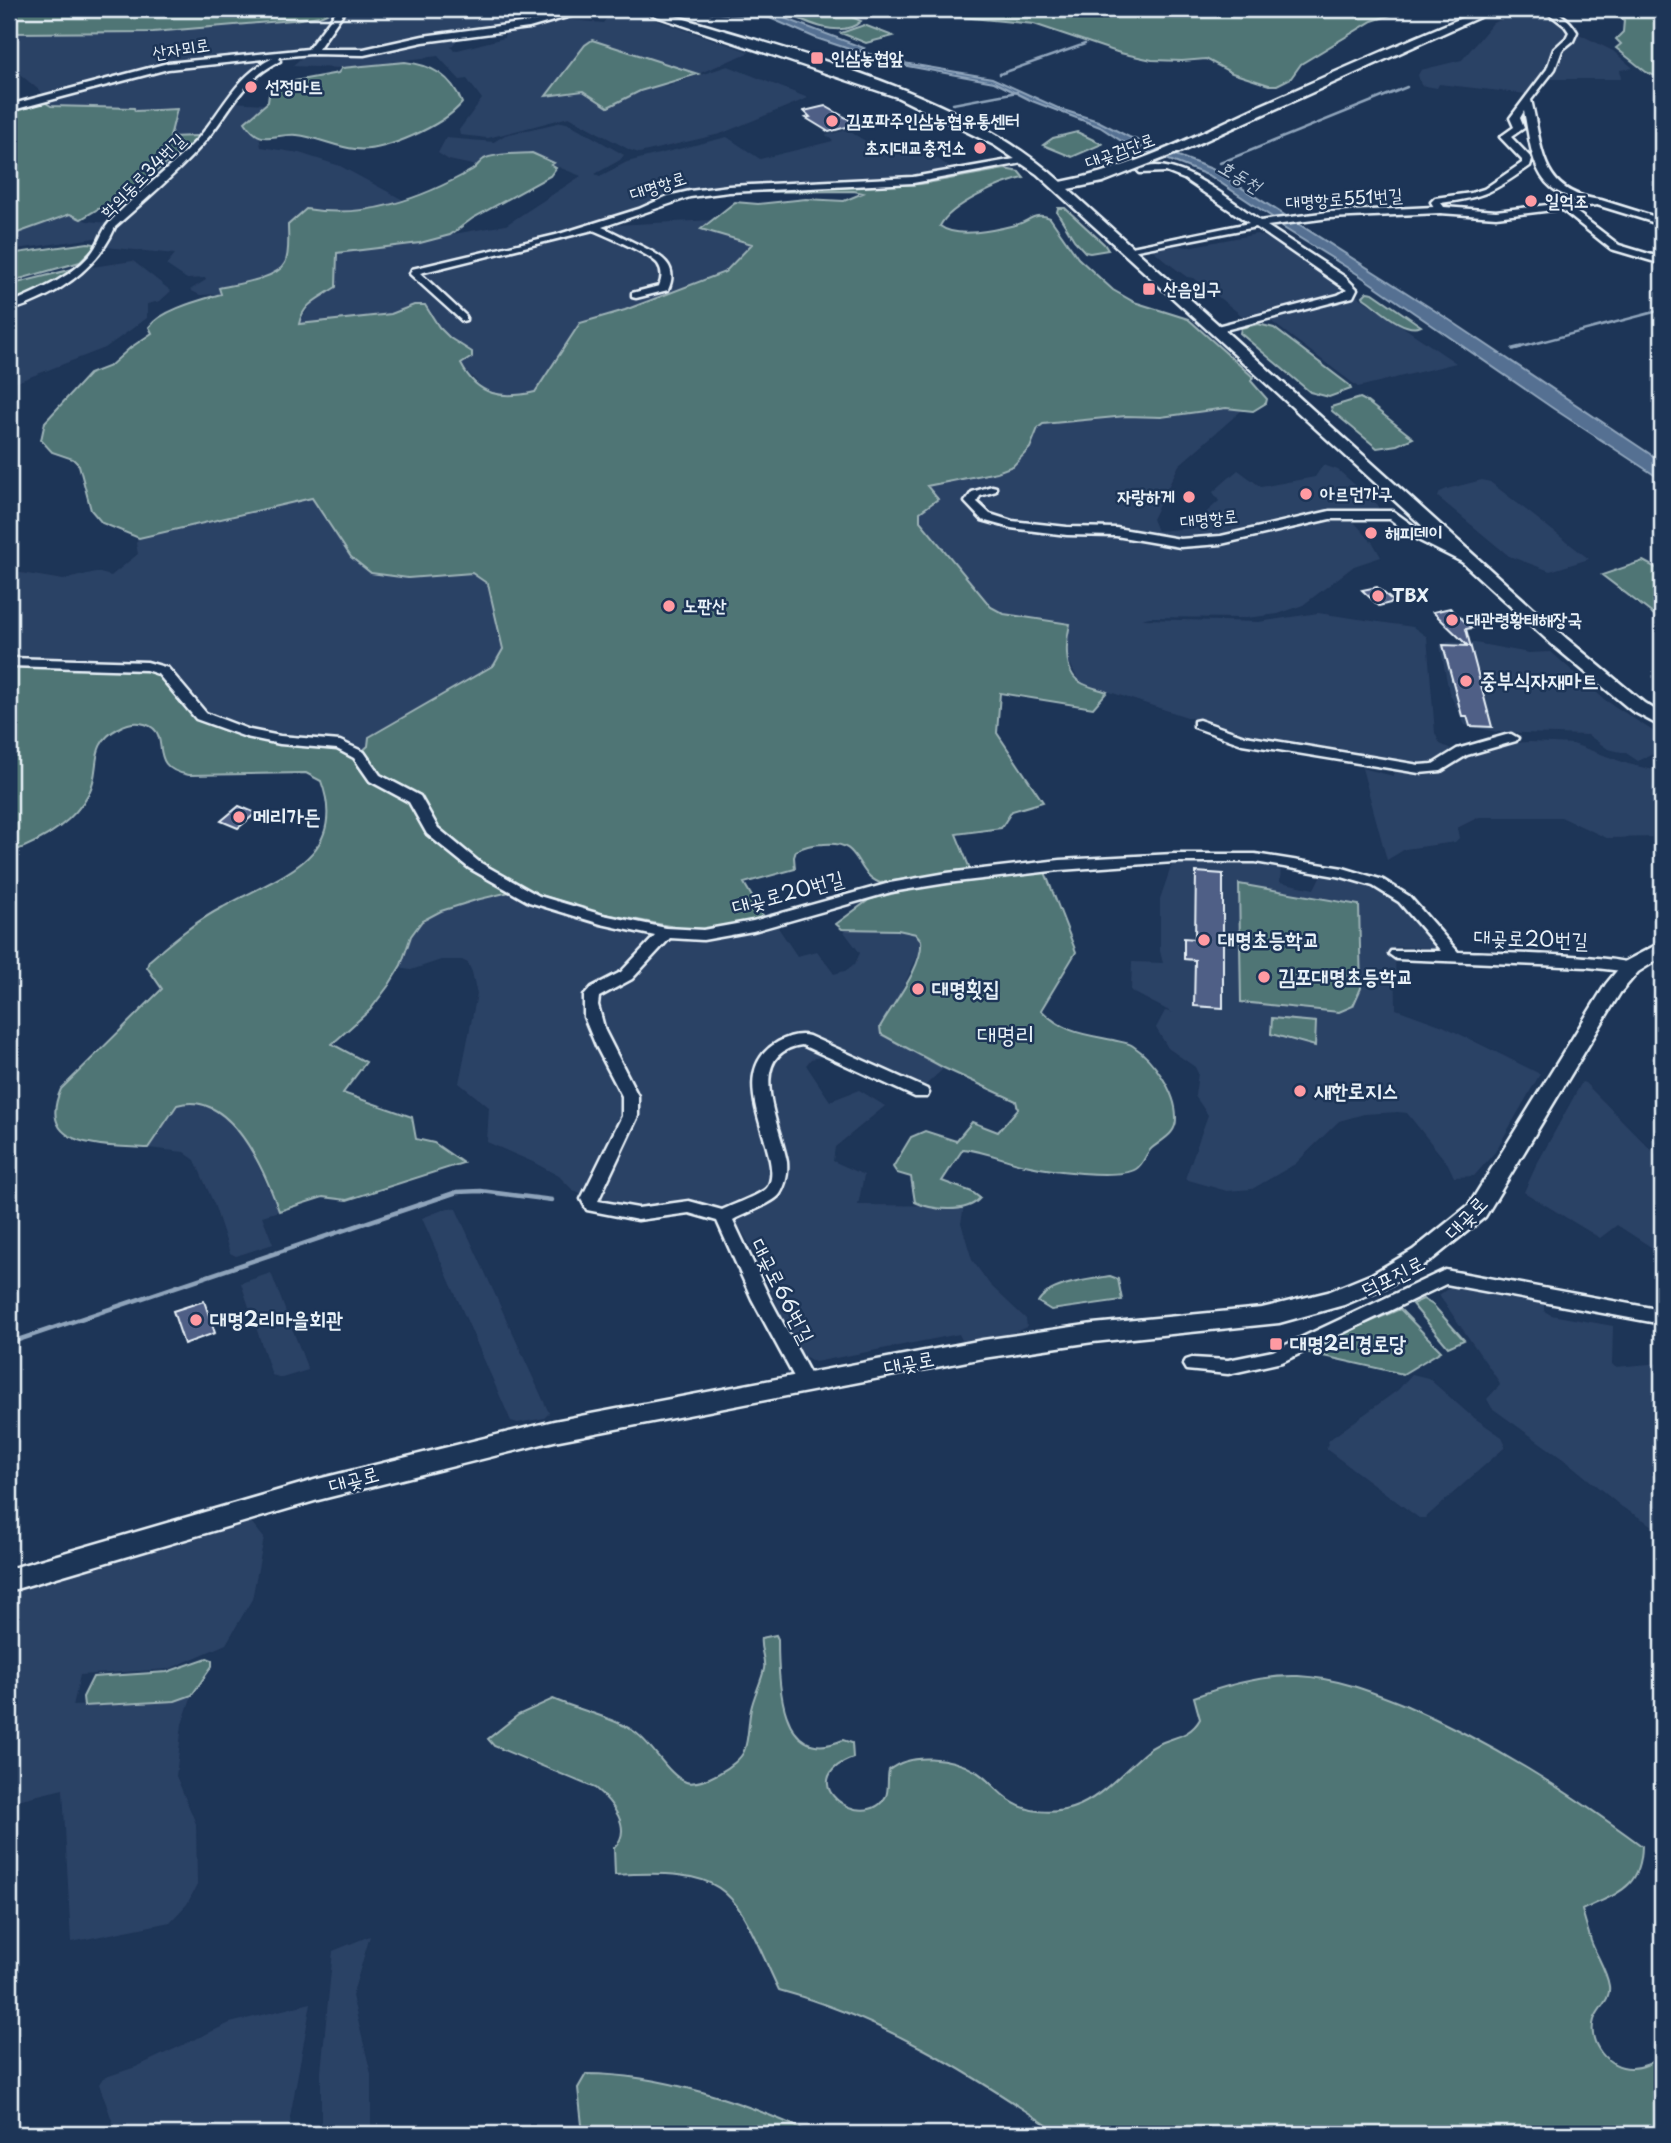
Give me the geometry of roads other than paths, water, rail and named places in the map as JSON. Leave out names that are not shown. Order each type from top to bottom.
[{"type":"main road","name":"대명항로","points":[[641,9],[888,91],[987,135],[1026,160],[1217,329],[1561,643],[1638,707],[1662,722]]},
{"type":"main road","name":"대곶검단로","points":[[1095,176],[1133,155],[1474,9]]},
{"type":"main road","name":"대곶검단로","points":[[1057,187],[1144,166],[1379,56],[1492,9]]},
{"type":"main road","points":[[1041,172],[1095,176]]},
{"type":"main road","points":[[1079,207],[1084,192],[1095,176]]},
{"type":"main road","name":"대곶로","points":[[9,1580],[424,1461],[543,1434],[983,1349],[1084,1334],[1270,1316],[1310,1307],[1379,1280],[1434,1248],[1477,1211],[1613,989],[1631,967],[1662,948]]},
{"type":"street","points":[[311,51],[342,9]]},
{"type":"street","points":[[1440,210],[1437,200],[1480,194],[1527,164],[1527,159],[1505,137],[1519,128],[1515,118],[1554,64],[1560,47],[1572,35],[1571,28],[1547,9]]},
{"type":"street","points":[[311,51],[372,51],[423,39],[529,25],[570,15]]},
{"type":"street","name":"산자뫼로","points":[[9,108],[157,68],[217,59],[290,55],[311,51]]},
{"type":"street","name":"학의동로34번길","points":[[9,308],[75,277],[107,240],[111,226],[191,152],[215,125],[243,79],[261,66],[290,55]]},
{"type":"street","points":[[1526,100],[1546,174],[1553,185],[1590,202]]},
{"type":"street","name":"대명항로","points":[[462,318],[415,274],[416,271],[593,226],[642,211],[671,198],[690,194],[729,189],[913,180],[1026,160]]},
{"type":"street","points":[[1144,166],[1174,171],[1212,193],[1352,289],[1352,292],[1342,297],[1217,329]]},
{"type":"street","name":"대명항로551번길","points":[[1127,249],[1299,217],[1440,210],[1496,214],[1590,202],[1605,203],[1662,222]]},
{"type":"street","points":[[1564,207],[1615,247],[1662,261]]},
{"type":"street","points":[[593,226],[653,254],[663,264],[666,279],[664,288],[636,295]]},
{"type":"street","name":"대명항로","points":[[992,489],[976,494],[971,502],[980,513],[1001,522],[1054,530],[1116,532],[1180,542],[1221,540],[1330,515],[1392,515],[1429,541],[1471,561]]},
{"type":"street","name":"대곶로20번길","points":[[9,662],[146,666],[163,671],[201,716],[246,733],[280,740],[340,745],[359,755],[375,778],[415,799],[432,831],[440,840],[517,891],[574,912],[666,933],[717,933],[890,888],[947,878],[1060,865],[1218,856],[1299,864],[1378,883],[1404,898],[1454,957],[1587,962],[1631,967]]},
{"type":"street","points":[[1199,724],[1242,740],[1419,769],[1436,768],[1462,752],[1511,738]]},
{"type":"street","points":[[666,933],[622,979],[600,989],[591,999],[589,1007],[595,1026],[625,1086],[632,1107],[589,1199],[593,1206],[626,1213],[689,1207],[723,1217],[772,1194],[777,1187],[778,1162],[758,1090],[764,1068],[785,1044],[804,1040],[921,1093]]},
{"type":"street","points":[[1396,954],[1454,957]]},
{"type":"street","name":"대곶로66번길","points":[[723,1217],[761,1299],[806,1383]]},
{"type":"street","name":"덕포진로","points":[[1192,1365],[1228,1367],[1276,1357],[1444,1277],[1662,1317]]},
{"type":"waterway","points":[[680,9],[773,18]]},
{"type":"waterway","points":[[1000,74],[1085,44]]},
{"type":"waterway","name":"호동천","points":[[1220,163],[1407,87]]},
{"type":"waterway","points":[[953,104],[1017,92]]},
{"type":"waterway","points":[[1514,349],[1662,310]]},
{"type":"waterway","points":[[1513,349],[1521,347]]},
{"type":"waterway","points":[[9,1343],[457,1192],[481,1191],[552,1200]]},
{"type":"place","name":"인삼농협앞","points":[[817,58]]},
{"type":"place","name":"선정마트","points":[[251,87]]},
{"type":"place","name":"김포파주인삼농협유통센터","points":[[832,121]]},
{"type":"place","name":"초지대교충전소","points":[[980,148]]},
{"type":"place","name":"일억조","points":[[1531,201]]},
{"type":"place","name":"산음입구","points":[[1149,289]]},
{"type":"place","name":"아르던가구","points":[[1306,494]]},
{"type":"place","name":"자랑하게","points":[[1189,497]]},
{"type":"place","name":"해피데이","points":[[1371,533]]},
{"type":"place","name":"TBX","points":[[1378,596]]},
{"type":"place","name":"노판산","points":[[669,606]]},
{"type":"place","name":"대관령황태해장국","points":[[1452,620]]},
{"type":"place","name":"중부식자재마트","points":[[1466,681]]},
{"type":"place","name":"메리가든","points":[[239,817]]},
{"type":"place","name":"대명초등학교","points":[[1204,940]]},
{"type":"place","name":"김포대명초등학교","points":[[1264,977]]},
{"type":"place","name":"대명횟집","points":[[918,989]]},
{"type":"place","name":"새한로지스","points":[[1300,1091]]},
{"type":"place","name":"대명2리마을회관","points":[[196,1320]]},
{"type":"place","name":"대명2리경로당","points":[[1276,1344]]},
{"type":"district","name":"대명리","points":[[1006,1035]]}]
